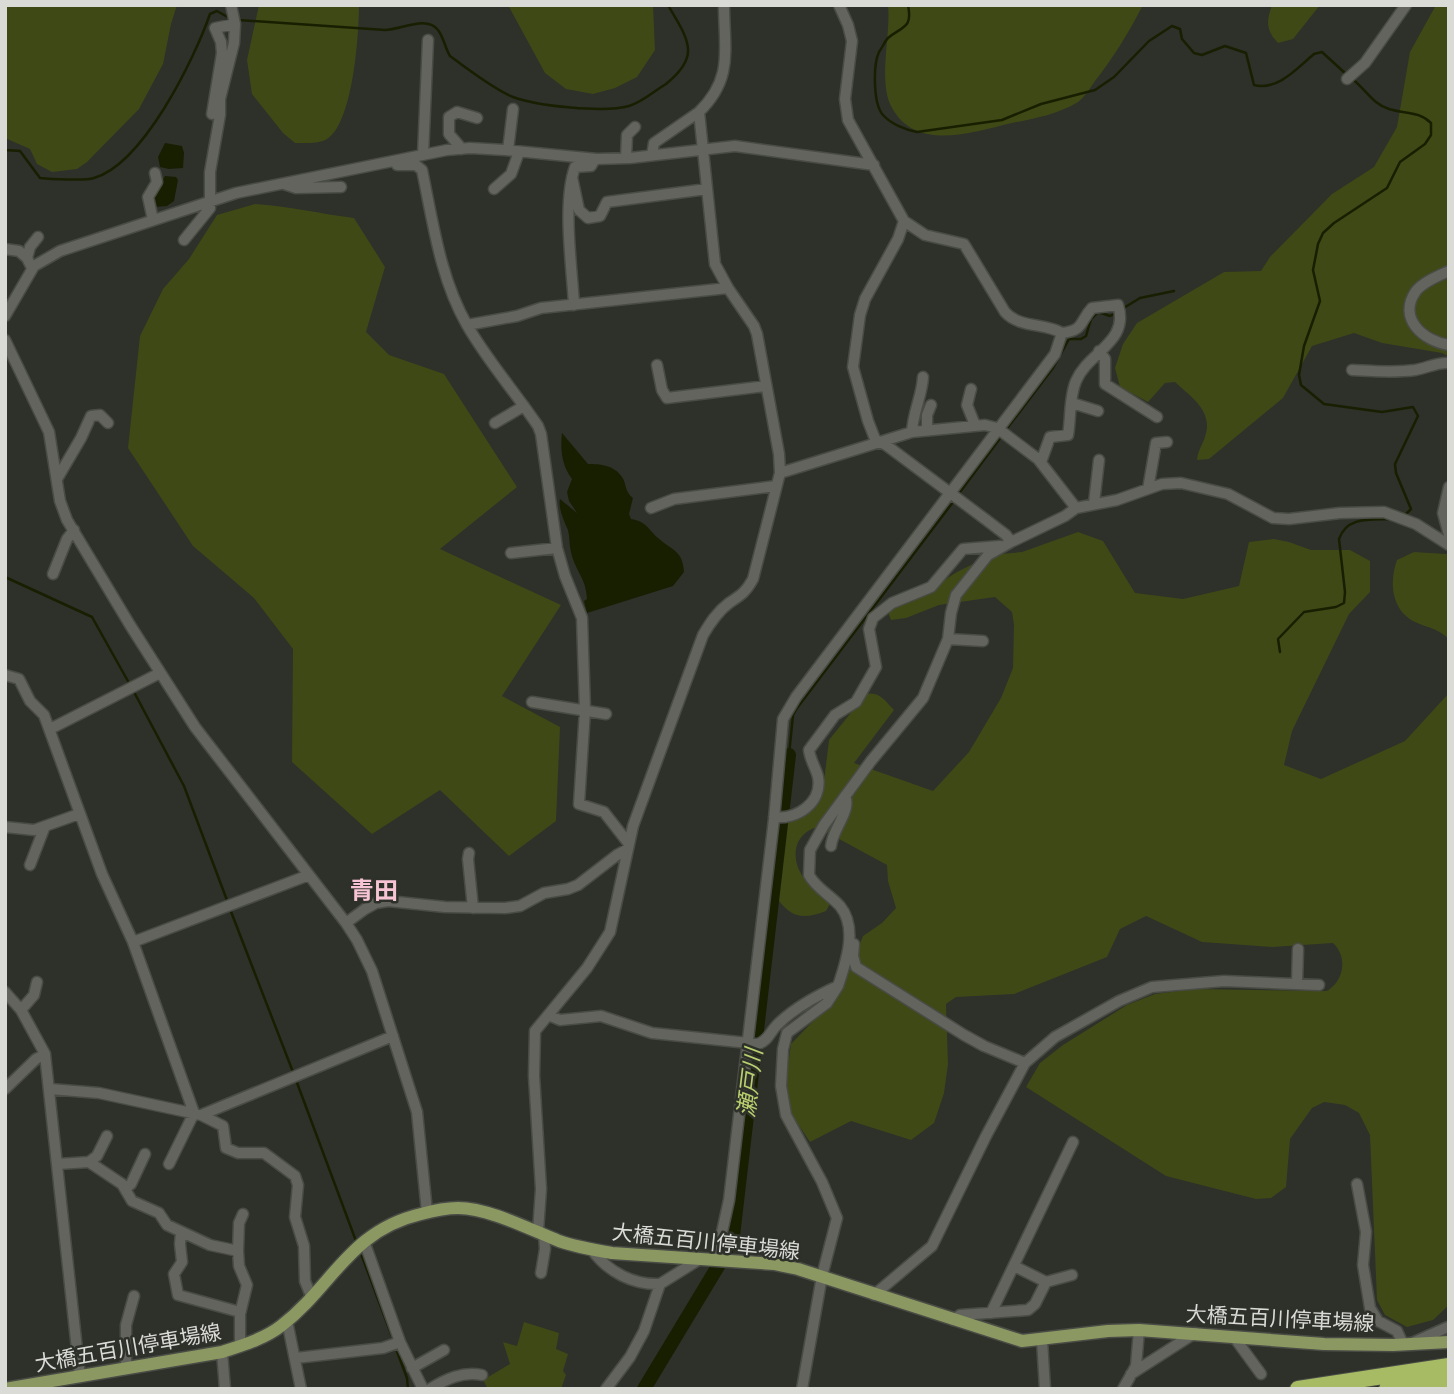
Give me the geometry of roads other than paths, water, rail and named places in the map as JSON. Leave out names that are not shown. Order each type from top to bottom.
[{"type":"highway","points":[[1298,1389],[1449,1366]]},
{"type":"highway","points":[[1388,1389],[1449,1380]]},
{"type":"main road","name":"大橋五百川停車場線","points":[[5,1389],[240,1347],[287,1321],[360,1245],[383,1227],[427,1212],[458,1208],[505,1219],[559,1241],[592,1250],[774,1264],[822,1276],[1022,1341],[1108,1331],[1139,1331],[1324,1343],[1448,1342]]},
{"type":"street","points":[[184,240],[210,208],[211,160],[222,90],[232,58],[235,24],[231,5]]},
{"type":"street","points":[[652,155],[654,143],[699,112],[716,92],[725,71],[724,5]]},
{"type":"street","points":[[839,5],[852,41],[845,110],[848,120],[904,221],[925,235],[964,244],[1010,317],[1062,333],[1072,332],[1082,325],[1092,308],[1118,306],[1118,334],[1079,375],[1071,396],[1068,435],[1050,437],[1041,462]]},
{"type":"street","points":[[1349,77],[1364,63],[1406,5]]},
{"type":"street","points":[[212,114],[222,53],[215,28],[235,24]]},
{"type":"street","points":[[423,155],[428,40]]},
{"type":"street","points":[[495,189],[511,174],[513,109]]},
{"type":"street","points":[[462,149],[449,134],[449,117],[457,112],[477,118]]},
{"type":"street","points":[[541,1273],[541,1189],[534,1088],[535,1031],[587,968],[610,932],[633,826],[704,635],[713,619],[744,594],[753,579],[780,473],[779,454],[754,326],[715,264],[699,112]]},
{"type":"street","points":[[626,158],[627,135],[635,127]]},
{"type":"street","points":[[30,263],[209,201],[281,183],[462,149],[595,159],[735,146],[874,165]]},
{"type":"street","points":[[573,305],[569,218],[572,177],[575,167],[591,166],[595,159]]},
{"type":"street","points":[[395,160],[396,165],[416,165],[422,170],[443,266],[467,325],[541,434],[557,548],[582,618],[585,710],[579,804],[604,813],[629,847]]},
{"type":"street","points":[[153,220],[148,197],[157,182],[155,173]]},
{"type":"street","points":[[572,177],[579,210],[588,219],[600,216],[607,202],[707,189]]},
{"type":"street","points":[[281,183],[296,188],[341,187]]},
{"type":"street","points":[[904,221],[898,239],[865,299],[860,315],[853,367],[864,410],[872,433],[879,442],[1006,535],[1007,544]]},
{"type":"street","points":[[5,316],[30,263],[30,247],[37,237]]},
{"type":"street","points":[[5,249],[19,251],[30,263]]},
{"type":"street","points":[[1449,271],[1417,290],[1409,312],[1412,323],[1419,331],[1438,343],[1449,345]]},
{"type":"street","points":[[467,325],[517,316],[541,308],[728,288]]},
{"type":"street","points":[[592,1250],[599,1259],[626,1278],[640,1283],[660,1284],[714,1260],[729,1200],[752,1044],[783,719],[789,707],[1002,432],[1055,354],[1062,333]]},
{"type":"street","points":[[5,340],[49,432],[60,501],[74,530],[195,727],[358,940],[372,971],[417,1112],[427,1212]]},
{"type":"street","points":[[1099,351],[1105,359],[1105,384],[1157,417]]},
{"type":"street","points":[[1352,370],[1398,372],[1449,363]]},
{"type":"street","points":[[657,365],[662,390],[667,398],[766,386]]},
{"type":"street","points":[[912,432],[914,412],[922,393],[923,377]]},
{"type":"street","points":[[971,389],[967,405],[975,425]]},
{"type":"street","points":[[1072,403],[1098,411]]},
{"type":"street","points":[[927,430],[927,415],[931,405]]},
{"type":"street","points":[[495,423],[524,406]]},
{"type":"street","points":[[57,479],[91,416],[100,415],[108,423]]},
{"type":"street","points":[[780,473],[912,432],[975,425],[1002,432],[1041,462],[1076,508]]},
{"type":"street","points":[[1148,489],[1156,443],[1167,442]]},
{"type":"street","points":[[1094,503],[1099,460]]},
{"type":"street","points":[[802,1389],[822,1276],[834,1238],[837,1218],[822,1182],[786,1115],[781,1086],[783,1049],[787,1033],[827,1003],[838,986],[850,935],[844,912],[808,875],[810,850],[845,796],[923,698],[948,639],[954,599],[988,555],[1007,544],[1058,520],[1076,508],[1117,500],[1171,483],[1228,494],[1273,518],[1384,512],[1416,524],[1449,545]]},
{"type":"street","points":[[651,508],[674,499],[776,486]]},
{"type":"street","points":[[1449,487],[1443,513],[1449,534]]},
{"type":"street","points":[[53,574],[66,538],[74,530]]},
{"type":"street","points":[[774,817],[785,819],[806,809],[818,789],[819,780],[809,750],[835,715],[856,702],[876,667],[869,629],[873,618],[892,603],[931,587],[963,550],[1007,544]]},
{"type":"street","points":[[512,553],[557,548]]},
{"type":"street","points":[[948,639],[983,641]]},
{"type":"street","points":[[50,729],[160,673]]},
{"type":"street","points":[[5,675],[19,680],[30,701],[44,715],[106,885],[133,942],[197,1114]]},
{"type":"street","points":[[532,702],[606,714]]},
{"type":"street","points":[[831,846],[834,831],[847,806],[845,796]]},
{"type":"street","points":[[5,827],[34,830],[79,814]]},
{"type":"street","points":[[30,865],[45,826]]},
{"type":"street","points":[[346,922],[376,903],[388,901],[473,908],[520,906],[544,893],[578,885],[629,847]]},
{"type":"street","points":[[469,853],[473,908]]},
{"type":"street","points":[[133,942],[309,875]]},
{"type":"street","points":[[592,933],[602,942]]},
{"type":"street","points":[[850,935],[855,936],[853,956],[856,967],[964,1035],[1025,1063]]},
{"type":"street","points":[[1297,984],[1298,949]]},
{"type":"street","points":[[874,1295],[932,1246],[1025,1063],[1055,1037],[1119,1001],[1152,987],[1224,981],[1319,985]]},
{"type":"street","points":[[21,1010],[34,995],[37,982]]},
{"type":"street","points":[[548,1015],[560,1020],[601,1016],[652,1033],[752,1044],[765,1041],[776,1026],[811,999],[838,986]]},
{"type":"street","points":[[5,992],[21,1010],[45,1054],[80,1377]]},
{"type":"street","points":[[169,1164],[197,1114],[393,1037]]},
{"type":"street","points":[[5,1089],[36,1059],[45,1054]]},
{"type":"street","points":[[50,1089],[99,1093],[197,1114],[223,1126],[226,1148],[229,1151],[264,1153],[295,1176],[298,1185],[295,1217],[304,1246],[305,1281],[311,1296]]},
{"type":"street","points":[[58,1164],[89,1162],[97,1156],[107,1136]]},
{"type":"street","points":[[991,1313],[1073,1142]]},
{"type":"street","points":[[125,1189],[131,1184],[145,1154]]},
{"type":"street","points":[[89,1162],[122,1184],[132,1201],[159,1213],[167,1225],[210,1244],[238,1251]]},
{"type":"street","points":[[1357,1184],[1366,1232],[1363,1265],[1370,1308],[1378,1321],[1397,1331],[1406,1344],[1448,1327],[1448,1342]]},
{"type":"street","points":[[240,1347],[240,1312],[247,1285],[239,1266],[238,1251],[239,1223],[243,1214]]},
{"type":"street","points":[[181,1232],[182,1262],[174,1274],[178,1295],[240,1312]]},
{"type":"street","points":[[360,1245],[396,1343],[423,1389]]},
{"type":"street","points":[[1014,1266],[1046,1282],[1073,1275]]},
{"type":"street","points":[[953,1320],[960,1315],[1028,1310],[1035,1304],[1046,1282]]},
{"type":"street","points":[[606,1389],[630,1357],[644,1331],[660,1284]]},
{"type":"street","points":[[126,1367],[126,1325],[134,1296]]},
{"type":"street","points":[[287,1321],[301,1389]]},
{"type":"street","points":[[1123,1389],[1136,1366],[1139,1331]]},
{"type":"street","points":[[1131,1374],[1195,1334]]},
{"type":"street","points":[[1234,1337],[1261,1374]]},
{"type":"street","points":[[1042,1340],[1045,1389]]},
{"type":"street","points":[[296,1358],[396,1343]]},
{"type":"street","points":[[412,1368],[444,1350]]},
{"type":"street","points":[[222,1352],[225,1389]]},
{"type":"street","points":[[430,1389],[452,1377],[467,1373],[482,1375]]},
{"type":"waterway","points":[[238,20],[385,30],[427,24],[438,30],[450,56],[506,94],[554,106],[604,109],[639,102],[670,81],[684,64],[688,54],[687,43],[668,5]]},
{"type":"waterway","points":[[908,5],[908,23],[888,38],[879,52],[875,84],[877,102],[883,115],[899,126],[917,132],[1002,120],[1041,104],[1095,90],[1114,77],[1149,41],[1172,26],[1180,29],[1182,39],[1194,53],[1202,55],[1225,46],[1246,53],[1254,85],[1279,82],[1314,54],[1322,52],[1346,74]]},
{"type":"waterway","points":[[5,150],[20,151],[40,178],[90,179],[112,169],[131,153],[164,108],[192,57],[210,14],[217,11],[231,19]]},
{"type":"waterway","points":[[1351,78],[1383,107],[1426,119],[1431,123],[1431,135],[1425,144],[1400,162],[1387,188],[1323,233],[1313,270],[1320,301],[1304,346],[1299,375],[1301,385],[1324,404],[1382,412],[1413,407],[1418,416],[1395,464],[1411,509],[1405,515]]},
{"type":"waterway","points":[[1122,309],[1140,298],[1174,291]]},
{"type":"waterway","points":[[1005,431],[1053,368],[1069,339],[1086,336],[1091,319],[1098,312],[1110,316],[1116,313]]},
{"type":"waterway","points":[[957,496],[1001,437]]},
{"type":"waterway","points":[[789,755],[793,715],[797,708],[953,502]]},
{"type":"waterway","points":[[1280,652],[1278,639],[1304,612],[1336,607],[1344,603],[1339,539],[1348,526],[1360,521],[1391,519]]},
{"type":"waterway","points":[[5,577],[92,617],[129,683]]},
{"type":"waterway","points":[[134,692],[184,786],[228,903]]},
{"type":"waterway","name":"瀬戸川","points":[[644,1389],[717,1268],[733,1236],[789,755]]},
{"type":"waterway","points":[[230,909],[293,1072]]},
{"type":"waterway","points":[[296,1080],[356,1241]]},
{"type":"waterway","points":[[360,1251],[393,1339]]},
{"type":"waterway","points":[[395,1346],[407,1378],[408,1389]]},
{"type":"district","name":"青田","points":[[374,891]]}]
